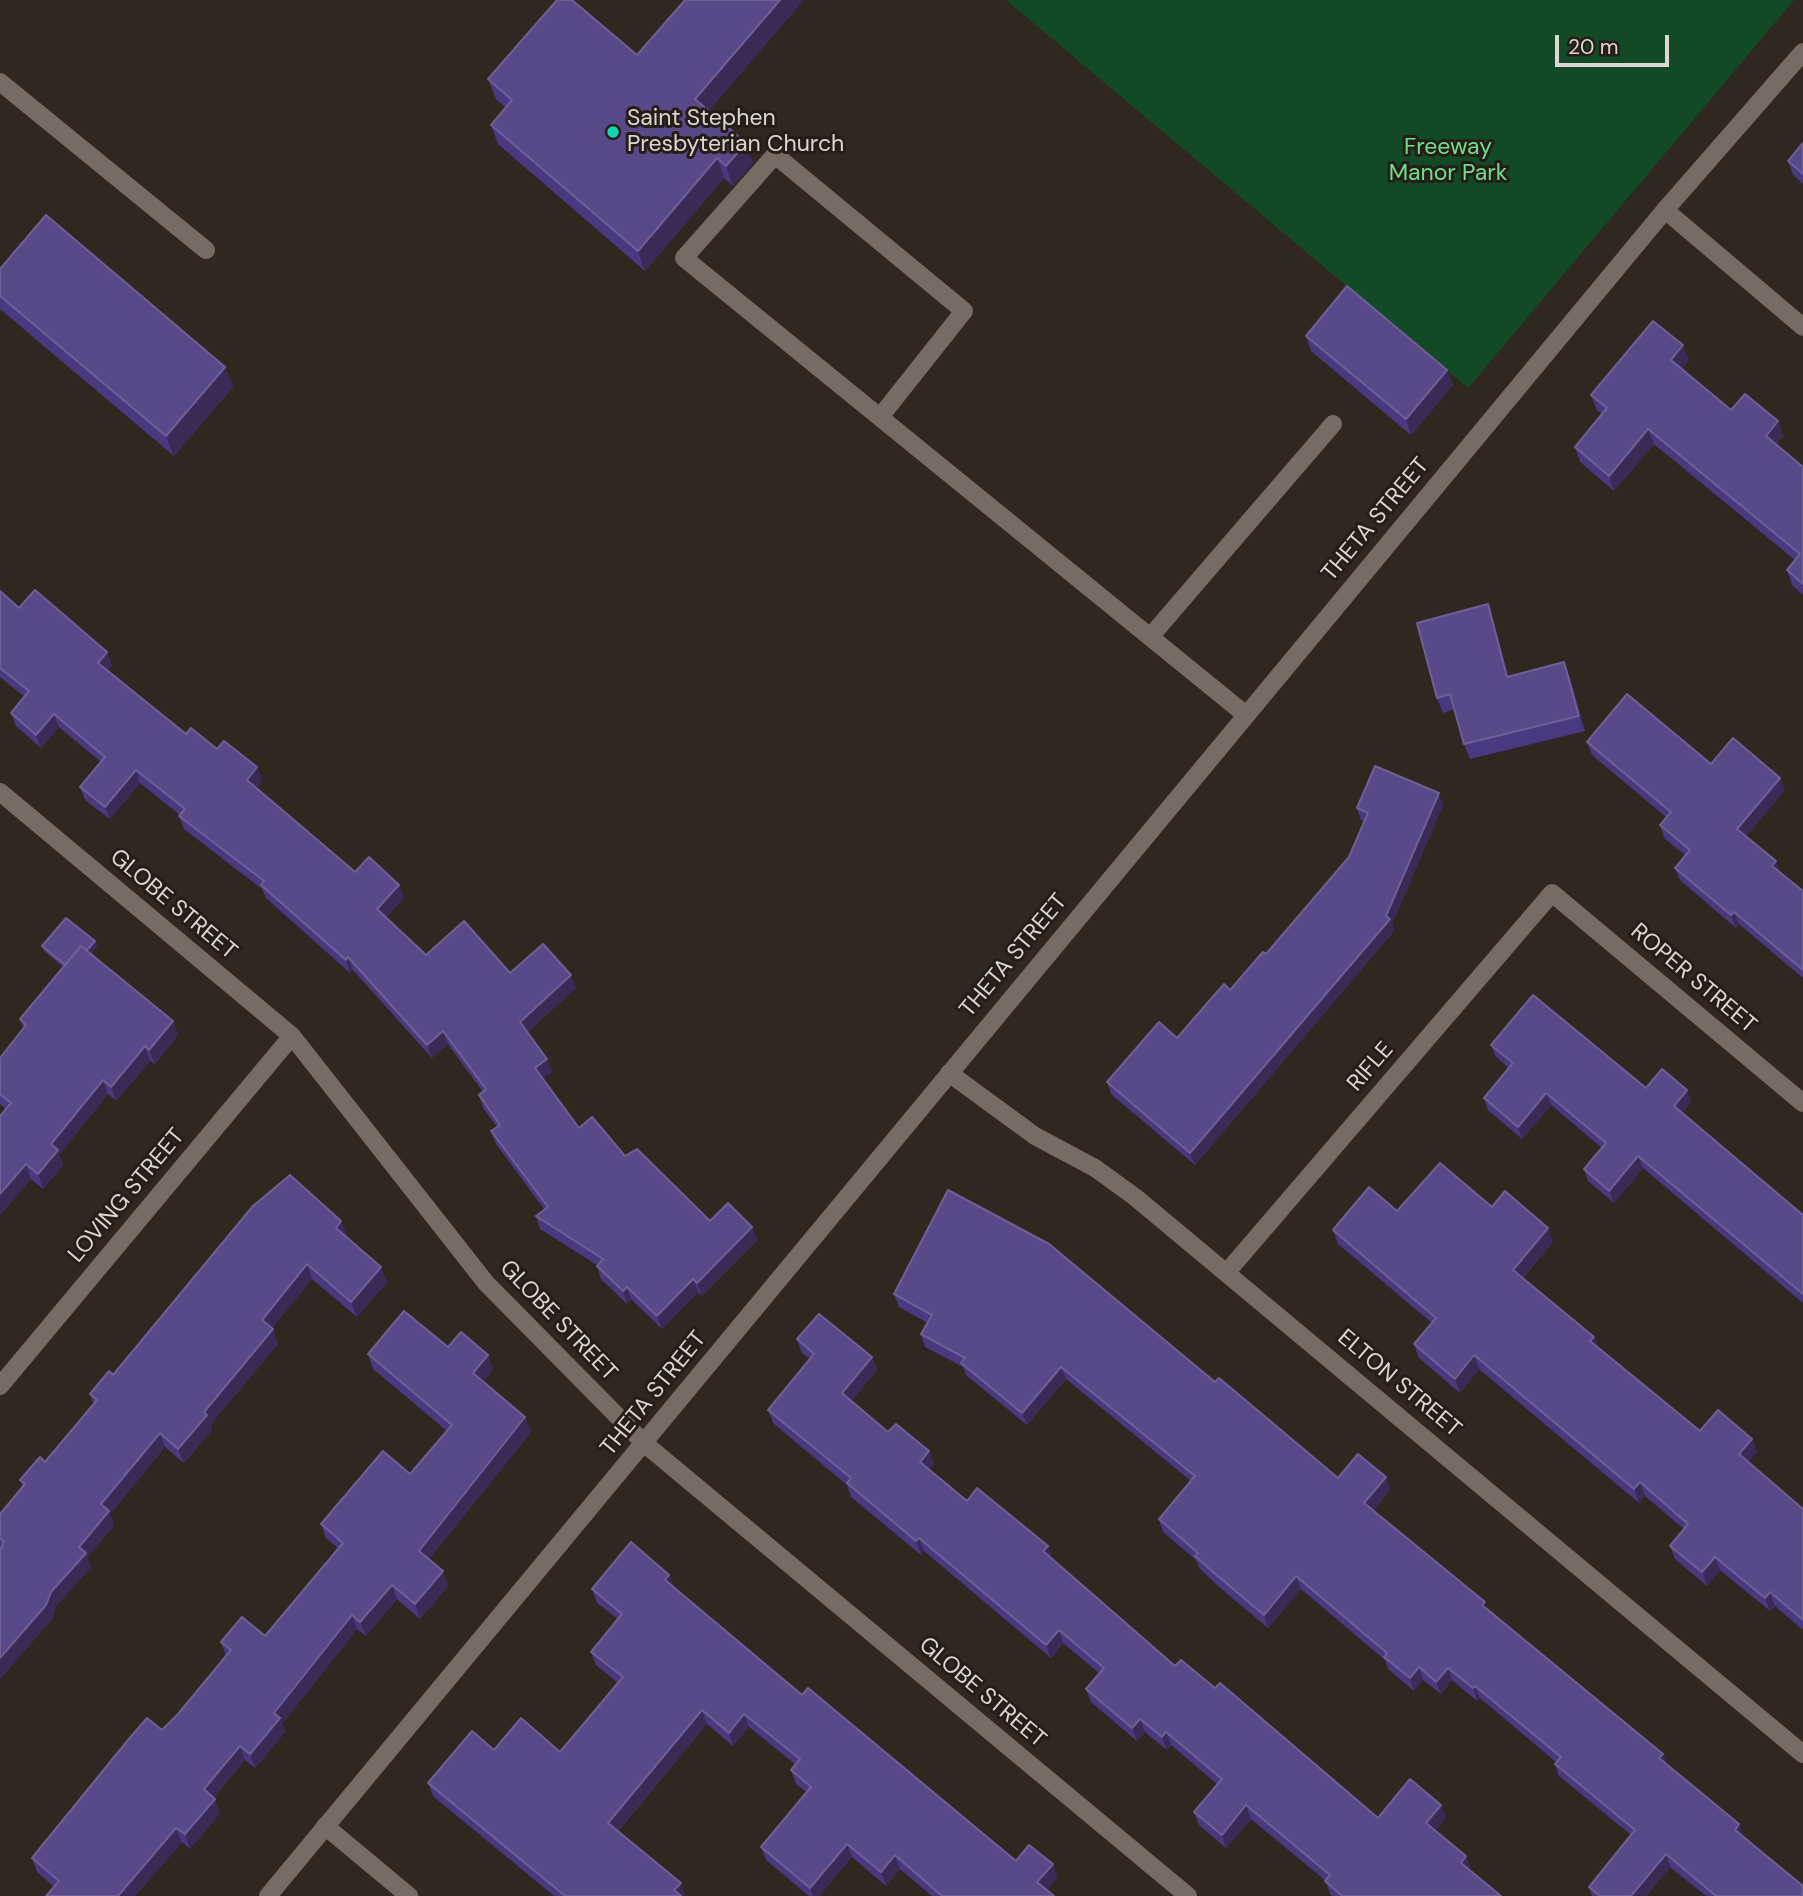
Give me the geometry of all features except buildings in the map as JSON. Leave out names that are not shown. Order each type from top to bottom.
[{"type":"street","name":"THETA STREET","points":[[268,1896],[645,1444],[1245,715],[1665,211],[1803,52]]},
{"type":"street","points":[[0,82],[206,250]]},
{"type":"street","points":[[880,417],[964,311],[775,155],[684,258],[1245,715]]},
{"type":"street","points":[[1665,211],[1803,327]]},
{"type":"street","points":[[1150,637],[1333,424]]},
{"type":"street","name":"GLOBE STREET","points":[[0,792],[292,1036],[486,1283],[645,1444],[1188,1896]]},
{"type":"street","name":"ROPER STREET","points":[[1552,893],[1803,1103]]},
{"type":"street","name":"RIFLE","points":[[1227,1272],[1552,893]]},
{"type":"street","name":"LOVING STREET","points":[[0,1386],[292,1036]]},
{"type":"street","name":"ELTON STREET","points":[[949,1073],[1035,1136],[1094,1168],[1135,1197],[1803,1754]]},
{"type":"street","points":[[325,1826],[409,1896]]},
{"type":"green space","name":"Freeway Manor Park","points":[[1006,0],[1794,0],[1468,388]]},
{"type":"place","name":"Saint Stephen Presbyterian Church","points":[[613,132]]}]
